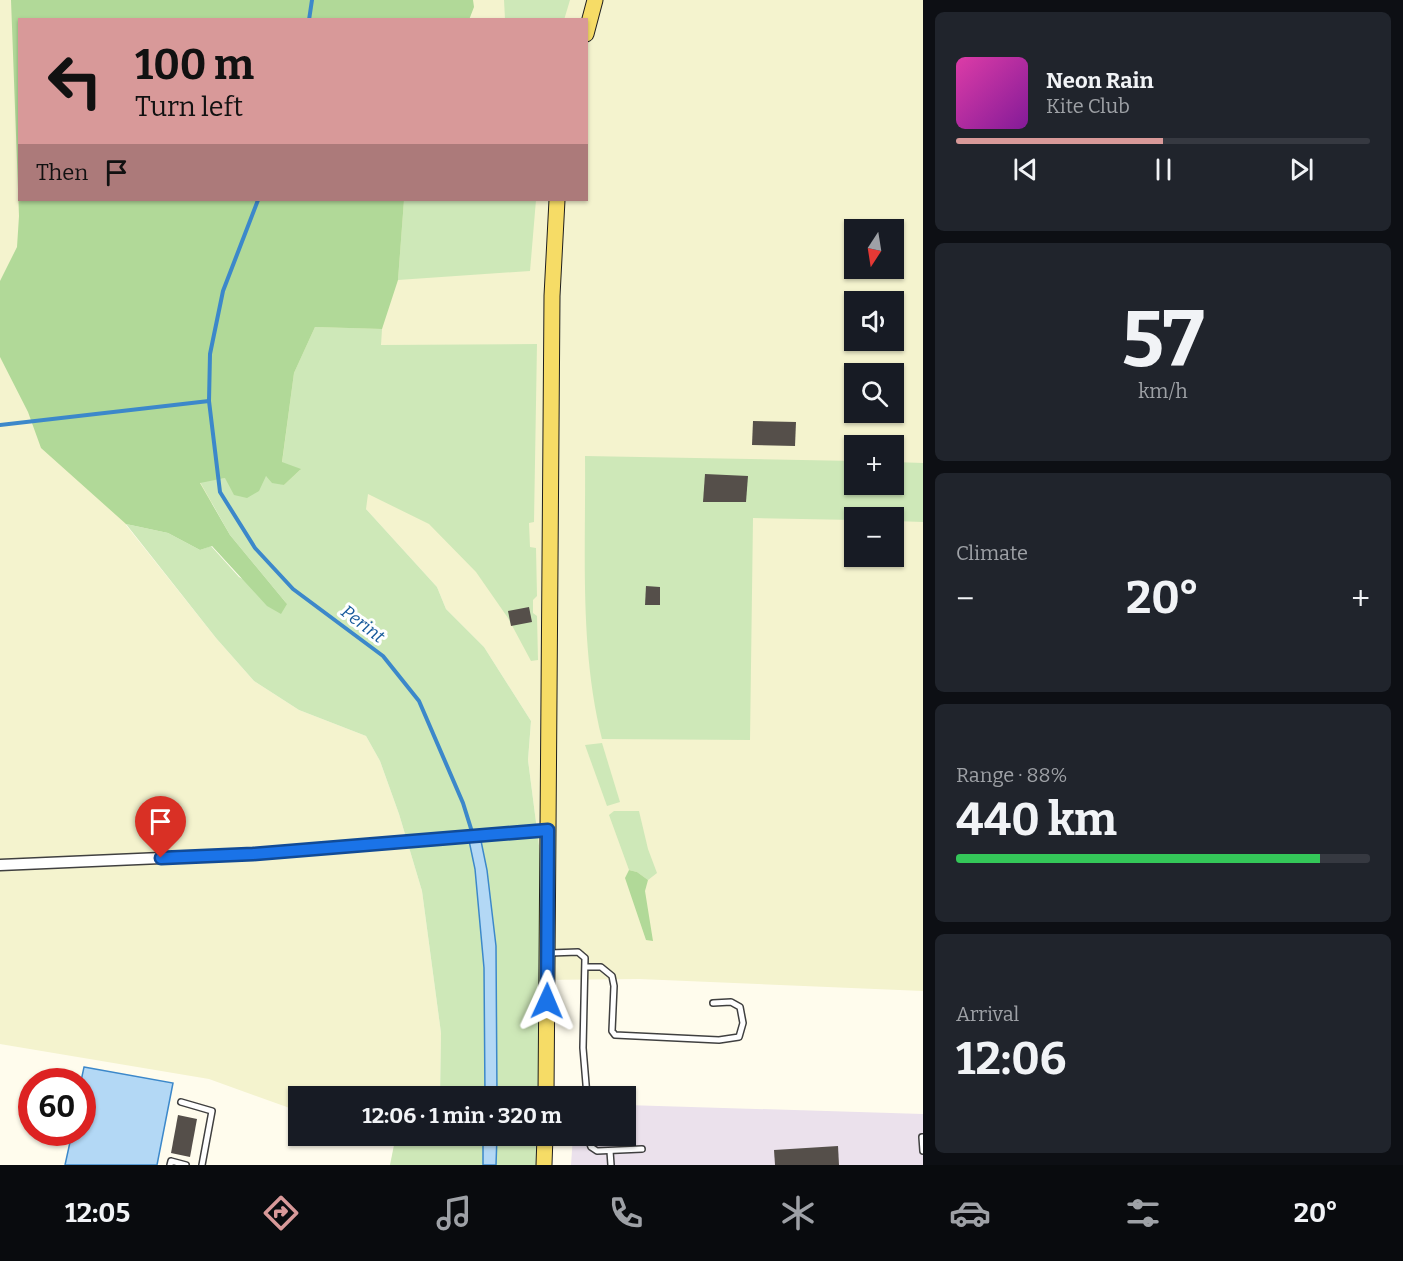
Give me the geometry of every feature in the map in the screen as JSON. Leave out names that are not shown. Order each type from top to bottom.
[{"type":"main road","points":[[588,26],[595,0]]},
{"type":"main road","points":[[546,1086],[552,296],[557,201]]},
{"type":"main road","points":[[544,1165],[545,1146]]},
{"type":"street","points":[[0,865],[253,854],[506,831],[548,830]]},
{"type":"lane","points":[[548,953],[578,951],[585,958],[583,1047],[586,1086]]},
{"type":"lane","points":[[586,967],[601,968],[612,976],[614,986],[612,1031],[615,1035],[719,1040],[739,1037],[743,1023],[740,1007],[731,1002],[713,1002]]},
{"type":"lane","points":[[181,1102],[212,1112],[202,1165]]},
{"type":"lane","points":[[922,1137],[923,1152]]},
{"type":"lane","points":[[591,1146],[597,1151],[642,1149]]},
{"type":"lane","points":[[610,1151],[611,1165]]},
{"type":"lane","points":[[170,1165],[171,1161],[186,1165]]},
{"type":"shaded area","points":[[636,1105],[923,1114],[923,1165],[571,1165],[572,1146],[636,1146]]},
{"type":"green space","points":[[0,0],[923,0],[923,991],[639,979],[540,980],[541,861],[528,760],[531,721],[484,647],[446,609],[437,587],[366,509],[284,485],[126,525],[216,638],[254,681],[299,710],[366,736],[380,761],[422,891],[441,1033],[440,1086],[288,1086],[288,1107],[209,1079],[0,1044]]},
{"type":"green space","points":[[11,0],[473,0],[474,7],[470,18],[18,18],[18,189]]},
{"type":"green space","points":[[504,0],[570,0],[565,18],[505,18]]},
{"type":"green space","points":[[18,201],[404,201],[398,280],[382,329],[315,327],[294,373],[282,462],[301,469],[284,485],[272,483],[266,476],[259,491],[247,498],[234,495],[225,478],[200,483],[230,535],[287,604],[281,614],[267,606],[212,546],[200,550],[168,533],[126,524],[41,448],[28,412],[0,357],[0,281],[17,247]]},
{"type":"green space","points":[[404,201],[536,201],[530,271],[398,280]]},
{"type":"green space","points":[[315,327],[382,329],[381,345],[537,344],[534,522],[529,523],[530,547],[536,548],[537,596],[533,600],[533,613],[537,616],[538,660],[531,661],[508,618],[476,572],[429,524],[368,494],[366,509],[437,587],[446,609],[484,647],[531,721],[528,760],[541,861],[539,1086],[440,1086],[441,1033],[422,891],[380,761],[366,736],[299,710],[254,681],[216,638],[126,524],[168,533],[200,550],[211,546],[239,577],[287,604],[230,535],[200,482],[266,476],[284,485],[300,470],[282,463],[294,373]]},
{"type":"green space","points":[[585,456],[844,461],[844,495],[904,495],[904,462],[923,463],[923,522],[904,521],[904,507],[844,507],[844,520],[753,518],[750,740],[602,739],[590,669],[585,563]]},
{"type":"green space","points":[[602,743],[620,802],[607,806],[585,745]]},
{"type":"green space","points":[[614,811],[639,811],[648,849],[657,873],[648,880],[637,872],[629,870],[609,815]]},
{"type":"green space","points":[[629,870],[637,872],[648,880],[645,891],[653,941],[646,940],[625,878]]},
{"type":"green space","points":[[394,1146],[538,1146],[538,1165],[390,1165]]},
{"type":"water","points":[[467,831],[479,831],[487,870],[496,946],[497,1086],[485,1086],[484,968],[475,869]]},
{"type":"water","points":[[96,1069],[173,1083],[157,1165],[65,1165],[69,1146],[96,1146]]},
{"type":"water","points":[[483,1146],[497,1146],[496,1165],[483,1165]]},
{"type":"building","points":[[753,421],[796,422],[795,446],[752,445]]},
{"type":"building","points":[[705,474],[748,476],[746,502],[703,502]]},
{"type":"building","points":[[646,586],[660,587],[660,605],[645,605]]},
{"type":"building","points":[[529,607],[532,622],[511,626],[508,611]]},
{"type":"building","points":[[178,1115],[197,1119],[190,1157],[171,1153]]},
{"type":"building","points":[[838,1146],[839,1165],[775,1165],[774,1150]]},
{"type":"waterway","name":"Perint","points":[[309,18],[312,0]]},
{"type":"waterway","name":"Perint","points":[[258,201],[223,291],[210,354],[209,401],[220,492],[255,548],[293,589],[383,656],[419,701],[463,803],[473,835]]},
{"type":"waterway","points":[[0,425],[209,401]]},
{"type":"route","points":[[161,858],[253,854],[506,831],[548,830],[547,1001]]}]
